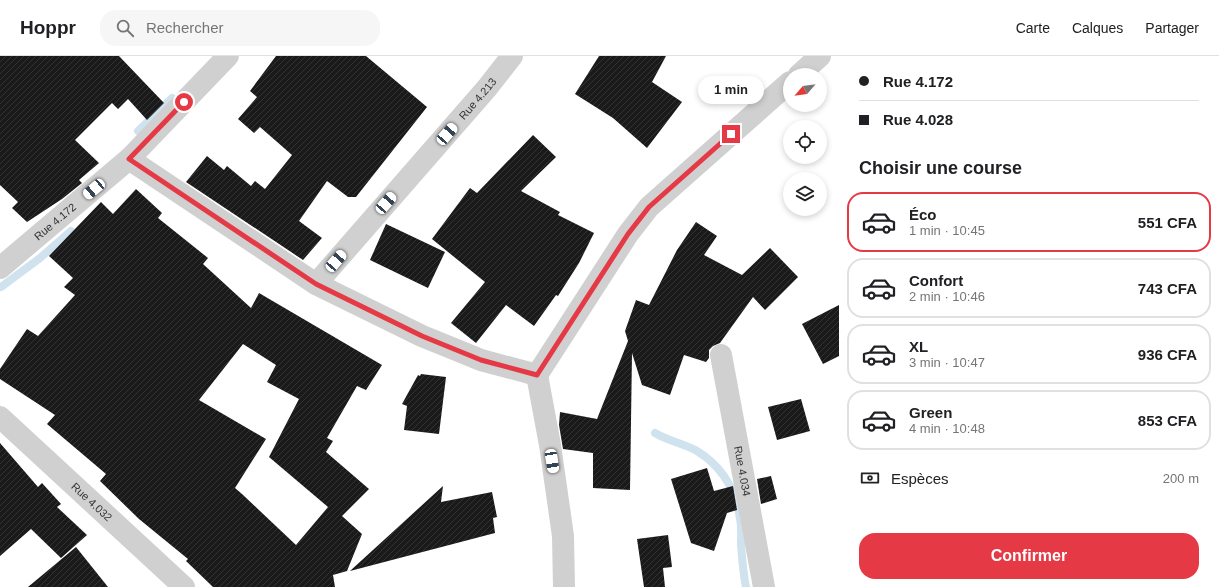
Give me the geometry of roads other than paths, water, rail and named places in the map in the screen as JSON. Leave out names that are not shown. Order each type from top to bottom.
[{"type":"street","name":"Rue 4.172","points":[[0,268],[129,159],[228,56]]},
{"type":"street","name":"Rue 4.213","points":[[316,284],[487,88],[512,56]]},
{"type":"street","points":[[806,68],[820,56]]},
{"type":"street","points":[[564,587],[563,536],[550,446],[537,375],[628,234],[649,207],[783,88]]},
{"type":"street","points":[[129,159],[316,284],[422,336],[481,360],[537,375]]},
{"type":"street","name":"Rue 4.034","points":[[721,355],[764,587]]},
{"type":"street","name":"Rue 4.032","points":[[0,417],[184,587]]},
{"type":"waterway","points":[[138,131],[172,98]]},
{"type":"waterway","points":[[1,287],[40,258],[71,231]]},
{"type":"waterway","points":[[655,433],[697,451],[714,464],[727,480],[735,498],[741,522],[743,571],[746,587]]}]
